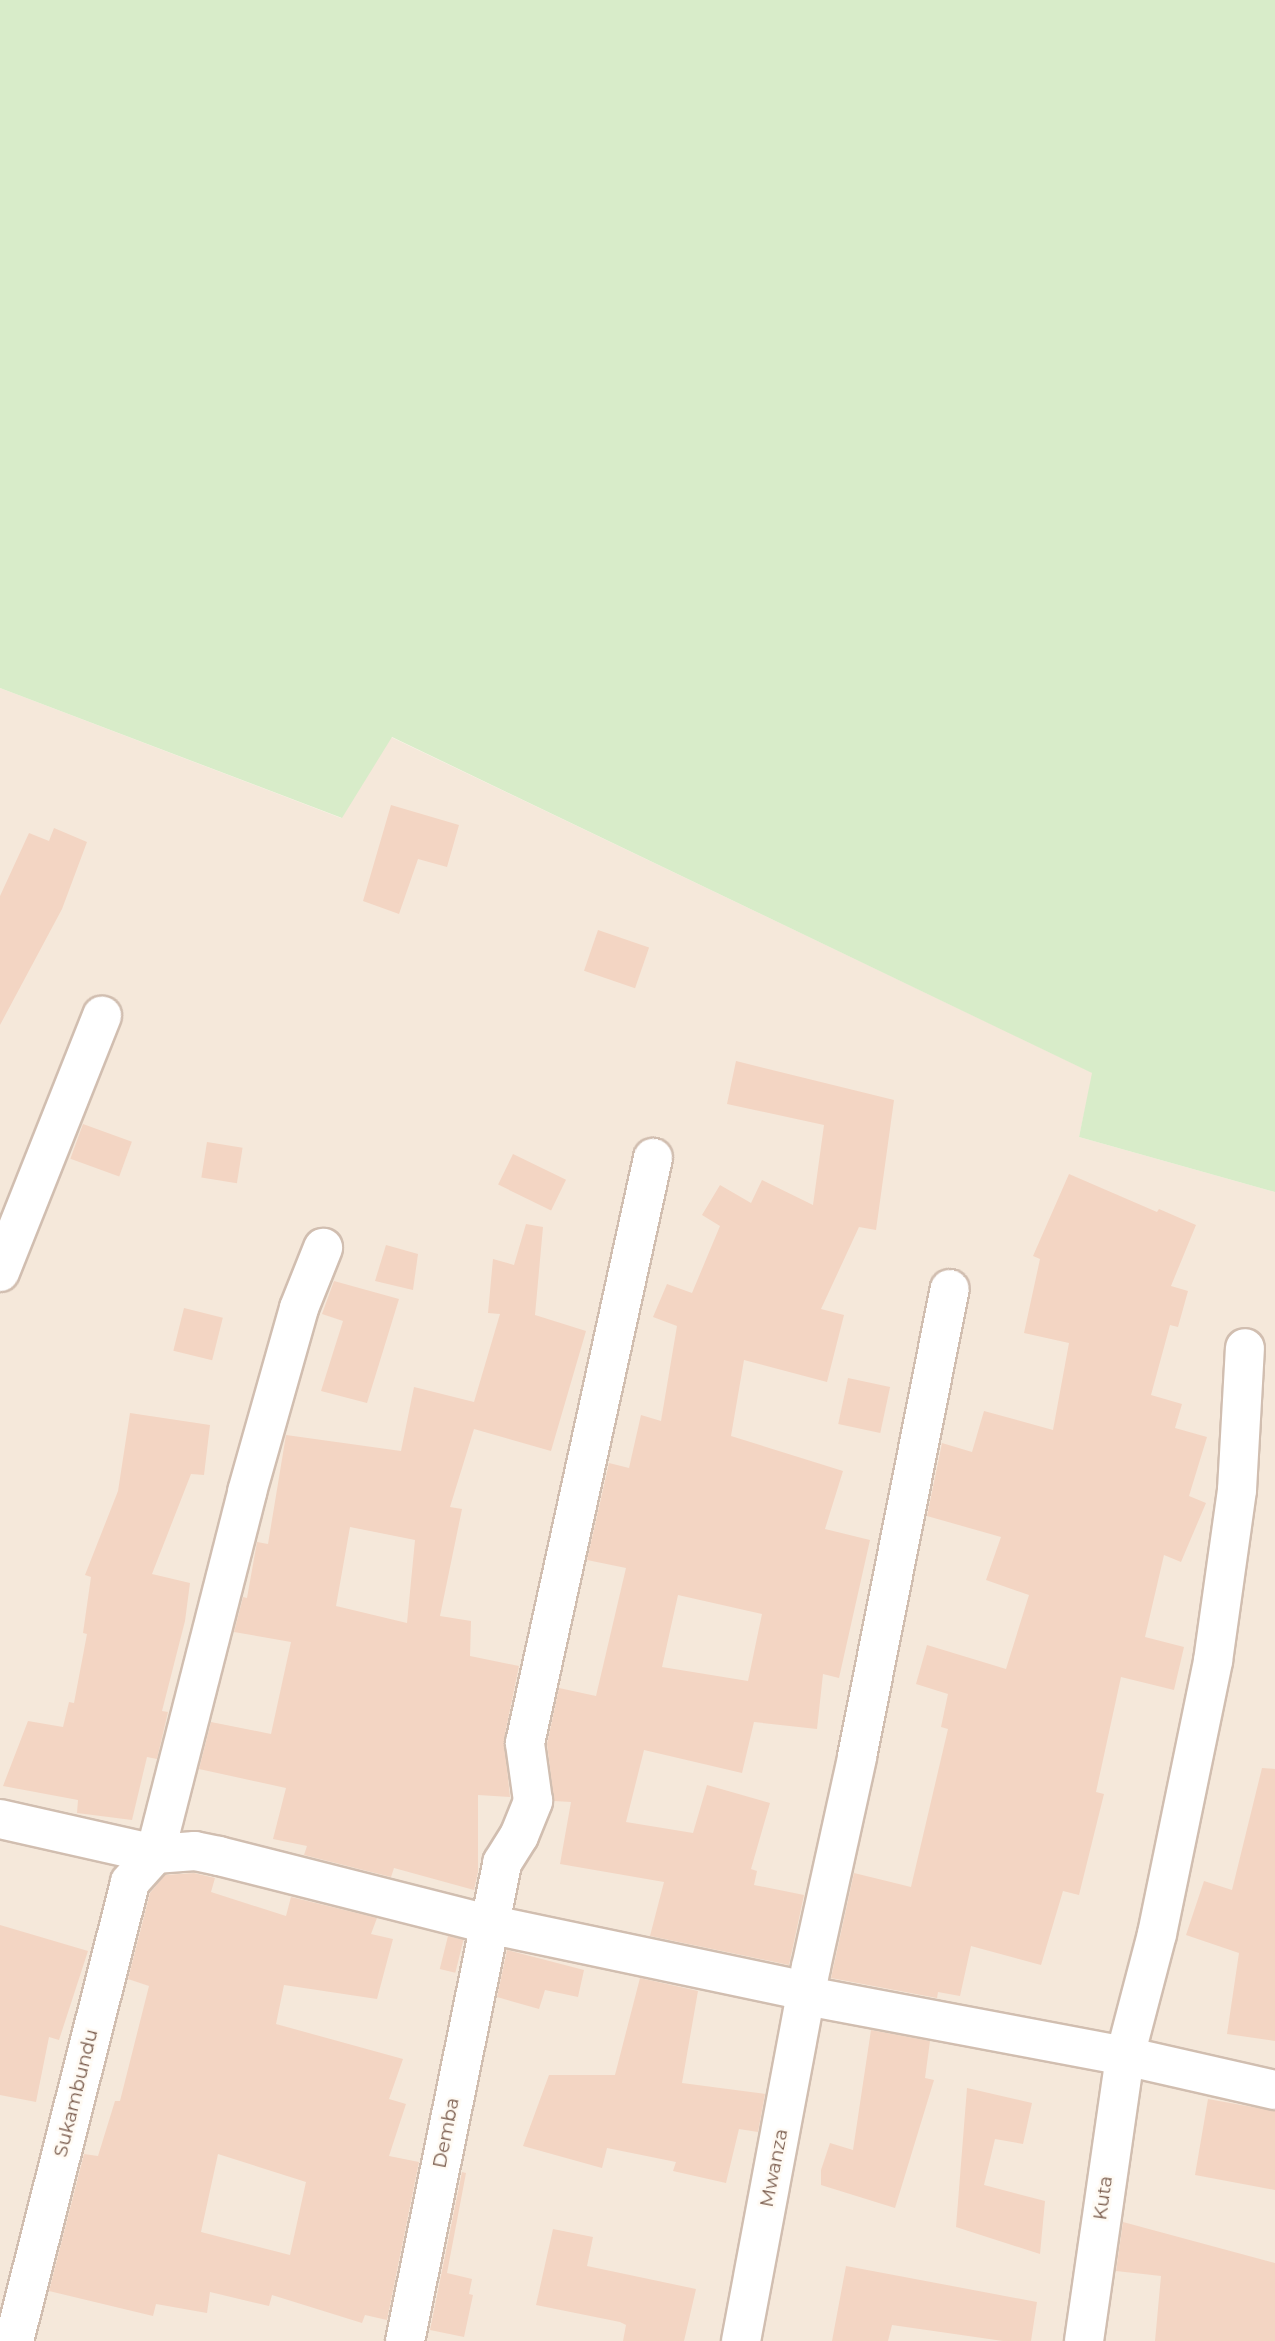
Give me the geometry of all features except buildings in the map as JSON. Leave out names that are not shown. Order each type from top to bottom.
[{"type":"street","points":[[0,1272],[102,1016]]},
{"type":"street","name":"Demba","points":[[405,2341],[502,1863],[519,1836],[533,1801],[525,1743],[653,1158]]},
{"type":"street","points":[[155,1854],[247,1492],[299,1308],[323,1248]]},
{"type":"street","name":"Mwanza","points":[[741,2341],[807,1996],[950,1289]]},
{"type":"street","name":"Kuta","points":[[1084,2341],[1125,2056],[1157,1934],[1213,1661],[1237,1490],[1245,1348]]},
{"type":"street","points":[[0,1819],[155,1854],[195,1851],[219,1856],[488,1924],[792,1988],[807,1996],[1125,2056],[1275,2090]]},
{"type":"street","name":"Sukambundu","points":[[14,2341],[130,1882],[155,1854]]},
{"type":"shaded area","points":[[0,688],[341,818],[391,737],[1093,1073],[1079,1137],[1275,1192],[1275,2341],[0,2341]]},
{"type":"green space","points":[[0,0],[1275,0],[1275,1192],[1079,1137],[1092,1073],[392,737],[342,818],[0,688]]}]
